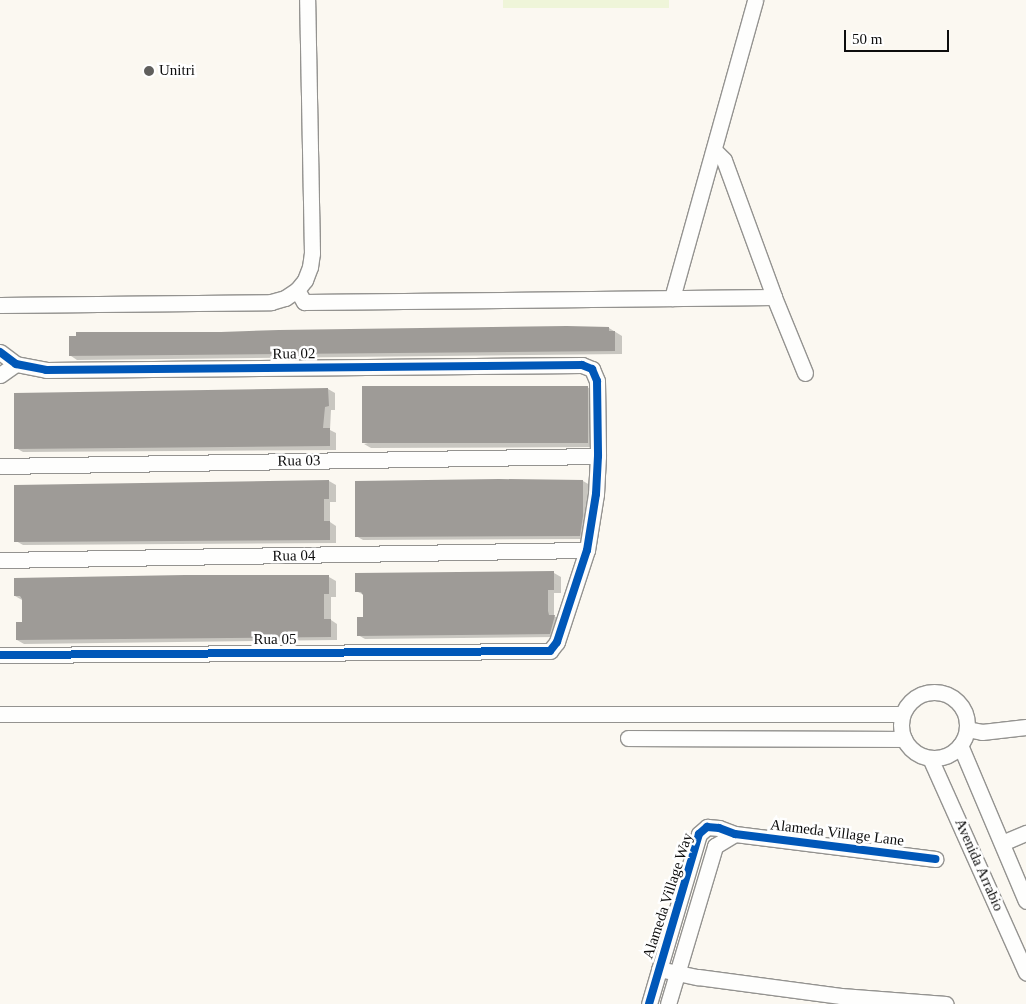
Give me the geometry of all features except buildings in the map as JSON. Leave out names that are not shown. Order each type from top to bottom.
[{"type":"street","points":[[0,306],[271,302],[285,298],[296,290],[305,280],[310,267],[312,253],[307,0]]},
{"type":"street","points":[[672,298],[755,0]]},
{"type":"street","points":[[714,150],[724,160],[774,297],[805,373]]},
{"type":"street","points":[[296,290],[304,302],[774,297]]},
{"type":"street","name":"Rua 02","points":[[0,352],[16,364],[46,370],[582,364],[592,369],[597,381],[598,456]]},
{"type":"street","points":[[0,375],[16,364]]},
{"type":"street","points":[[587,550],[596,494],[598,456]]},
{"type":"street","name":"Rua 03","points":[[0,466],[598,456]]},
{"type":"street","name":"Rua 04","points":[[0,560],[587,550]]},
{"type":"street","name":"Rua 05","points":[[0,654],[550,651],[558,642],[587,550]]},
{"type":"street","points":[[928,692],[945,694],[960,704],[967,720],[967,729],[960,745],[946,756],[930,758],[914,752],[904,739],[901,731],[902,714],[906,706],[919,695],[928,692]]},
{"type":"street","points":[[0,714],[902,714]]},
{"type":"street","points":[[967,729],[982,732],[1026,727]]},
{"type":"street","points":[[628,738],[904,739]]},
{"type":"street","name":"Avenida Arrabio","points":[[960,745],[1026,900]]},
{"type":"street","name":"Avenida Arrabio","points":[[930,758],[1026,973]]},
{"type":"street","name":"Alameda Village Way","points":[[648,1004],[699,834],[707,827],[719,828],[735,834]]},
{"type":"street","points":[[1002,843],[1026,833]]},
{"type":"street","name":"Alameda Village Lane","points":[[735,834],[935,859]]},
{"type":"street","name":"Alameda Village Way","points":[[668,1004],[715,846],[735,834]]},
{"type":"street","points":[[659,969],[698,977],[841,996],[946,1004]]},
{"type":"green space","points":[[503,0],[669,0],[669,8],[503,8]]},
{"type":"cycle path","points":[[0,352],[16,364],[46,370],[582,365],[592,369],[597,381],[598,456],[596,494],[587,550],[557,642],[550,651],[0,655]]},
{"type":"cycle path","points":[[649,1004],[699,834],[707,827],[719,828],[735,834],[935,859]]},
{"type":"place","name":"Unitri","points":[[149,71]]}]
